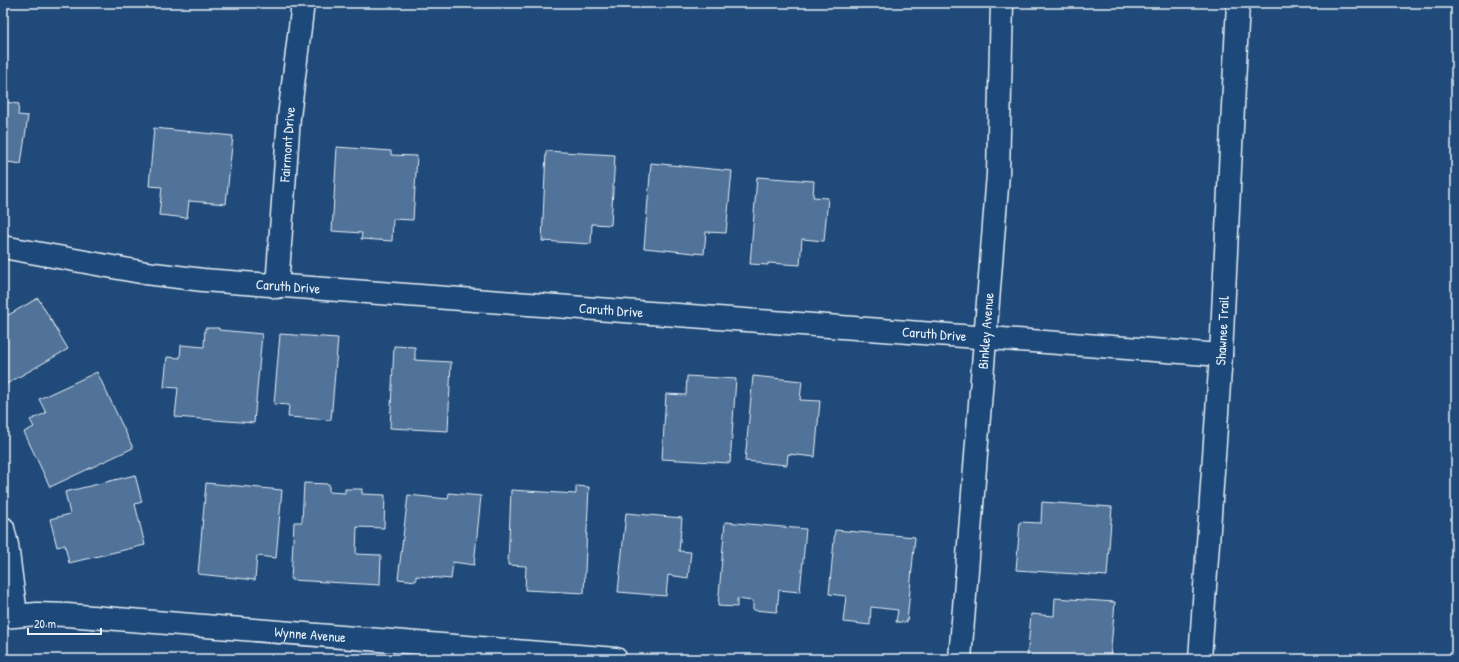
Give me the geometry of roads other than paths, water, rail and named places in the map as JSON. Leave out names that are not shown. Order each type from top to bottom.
[{"type":"street","name":"Fairmont Drive","points":[[277,287],[289,117],[303,3]]},
{"type":"street","name":"Binkley Avenue","points":[[960,659],[998,174],[1002,3]]},
{"type":"street","name":"Shawnee Trail","points":[[1200,659],[1221,355],[1238,3]]},
{"type":"street","name":"Caruth Drive","points":[[3,247],[146,273],[277,287],[1221,355]]},
{"type":"street","points":[[3,528],[7,545],[10,616]]},
{"type":"street","name":"Wynne Avenue","points":[[10,616],[37,614],[67,615],[534,656],[616,659]]}]
